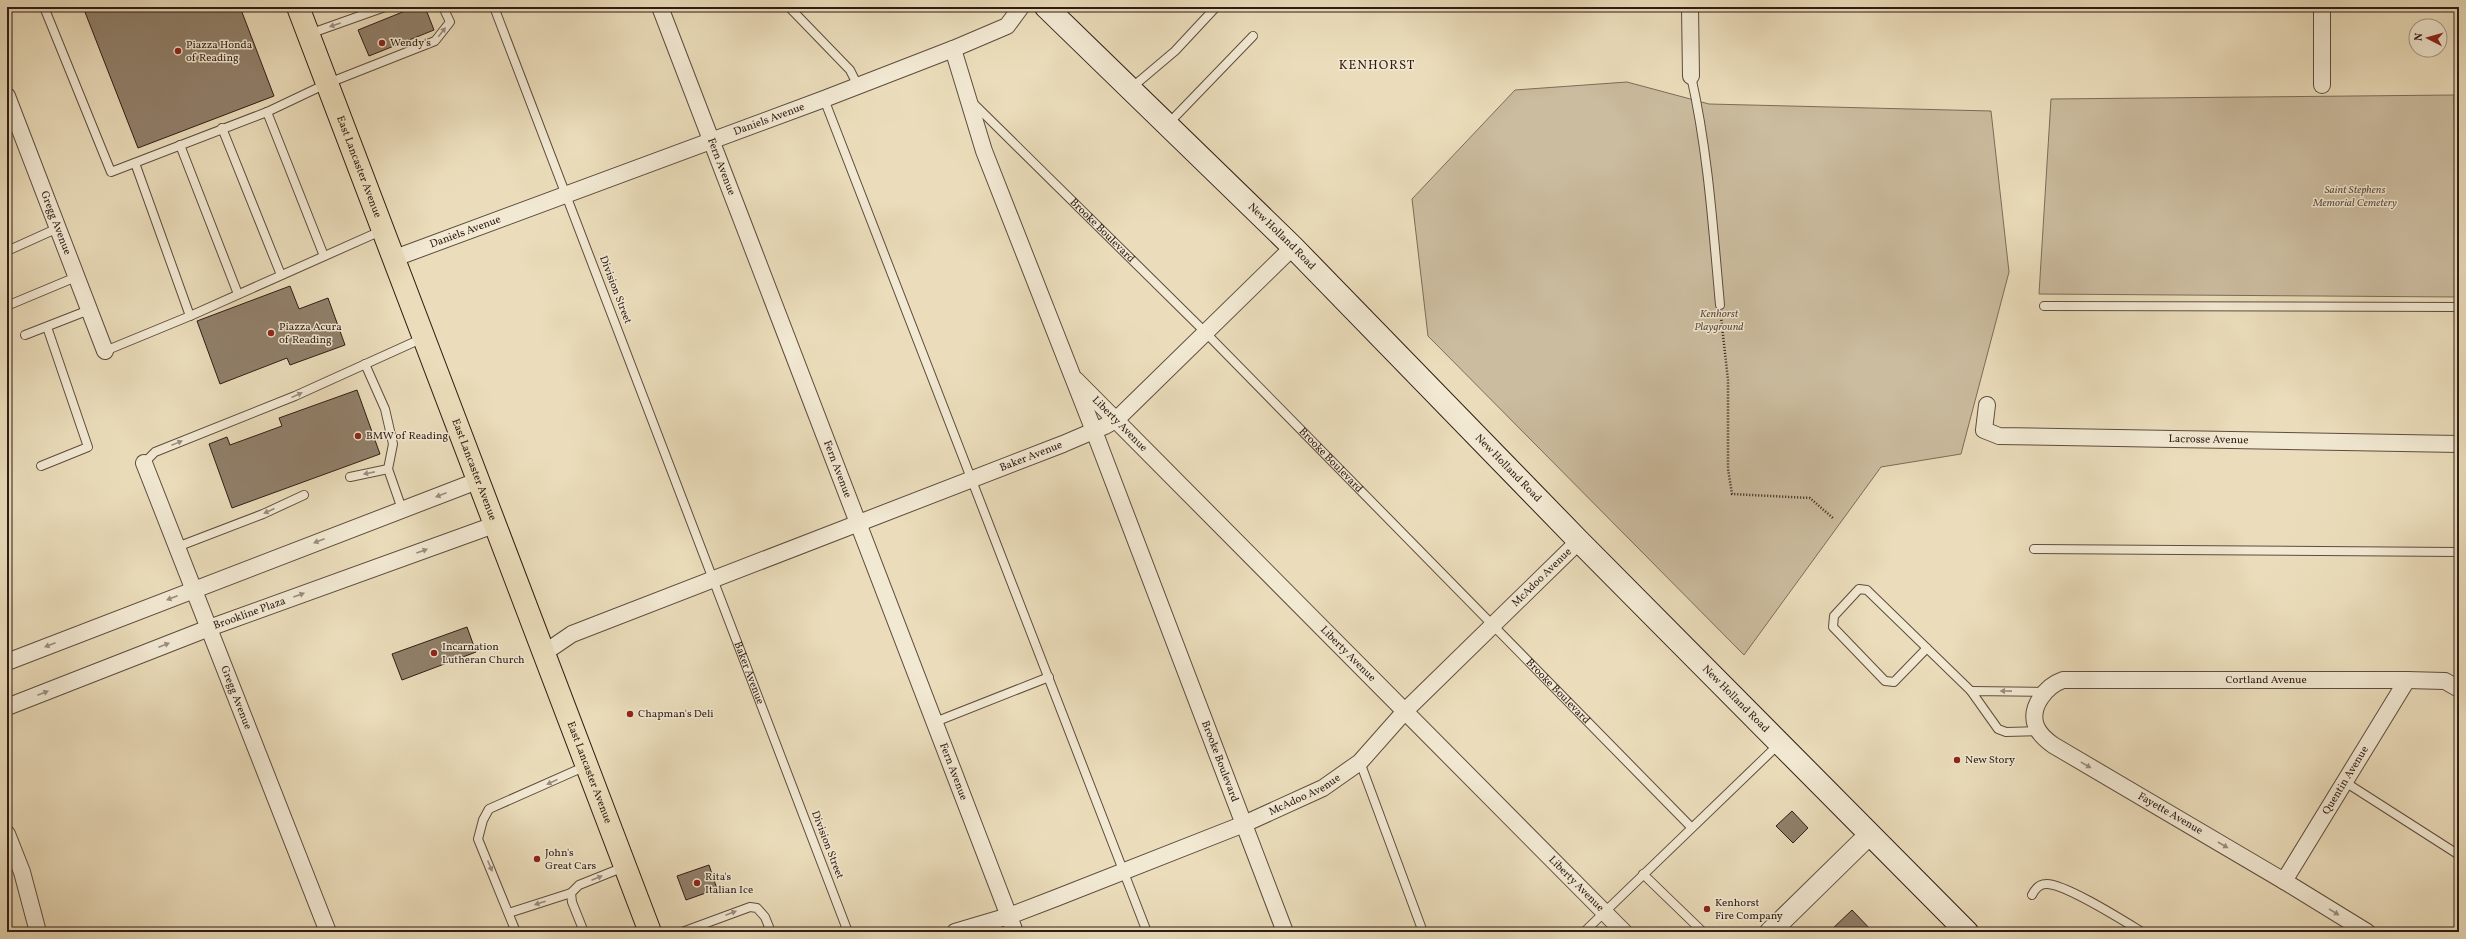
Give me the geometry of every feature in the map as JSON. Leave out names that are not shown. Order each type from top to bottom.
[{"type":"main road","name":"East Lancaster Avenue","points":[[298,7],[326,84],[395,258],[477,481],[650,932]]},
{"type":"main road","name":"New Holland Road","points":[[1046,7],[1293,247],[1579,541],[1870,834],[1960,930]]},
{"type":"street","name":"Fern Avenue","points":[[660,7],[1015,932]]},
{"type":"street","name":"Daniels Avenue","points":[[395,258],[711,140],[824,100],[953,49],[1007,26],[1021,7]]},
{"type":"street","points":[[1690,7],[1691,76]]},
{"type":"street","points":[[2322,7],[2322,85]]},
{"type":"street","name":"Brooke Boulevard","points":[[953,49],[984,151],[1094,431],[1285,932]]},
{"type":"street","name":"Gregg Avenue","points":[[7,96],[105,351]]},
{"type":"street","name":"Baker Avenue","points":[[544,653],[572,634],[972,480],[1094,431],[1117,419],[1293,247]]},
{"type":"street","name":"Liberty Avenue","points":[[1072,376],[1117,419],[1406,710],[1624,932]]},
{"type":"street","name":"Lacrosse Avenue","points":[[1986,405],[1984,430],[2000,436],[2459,444]]},
{"type":"street","name":"Gregg Avenue","points":[[144,463],[328,932]]},
{"type":"street","points":[[7,662],[477,481]]},
{"type":"street","name":"Brookline Plaza","points":[[7,707],[209,628],[494,525]]},
{"type":"street","name":"McAdoo Avenue","points":[[955,932],[1009,916],[1123,870],[1244,824],[1310,794],[1360,762],[1406,710],[1579,541]]},
{"type":"street","name":"Cortland Avenue","points":[[2045,692],[2058,682],[2072,679],[2407,680],[2444,681],[2459,689]]},
{"type":"street","name":"Quentin Avenue","points":[[2284,881],[2407,680]]},
{"type":"street","points":[[2039,731],[2036,724],[2036,709],[2045,692]]},
{"type":"street","name":"Fayette Avenue","points":[[2039,731],[2053,745],[2284,881],[2367,932]]},
{"type":"street","points":[[7,834],[22,872],[38,932]]},
{"type":"street","points":[[1770,932],[1870,834]]},
{"type":"lane","points":[[44,7],[111,172],[222,128],[267,112],[326,84],[435,40],[450,22],[443,7]]},
{"type":"lane","points":[[308,34],[385,7]]},
{"type":"lane","name":"Division Street","points":[[494,7],[714,580]]},
{"type":"lane","points":[[789,7],[850,70],[858,86]]},
{"type":"lane","points":[[1130,89],[1175,51],[1216,7]]},
{"type":"lane","points":[[1167,124],[1253,36]]},
{"type":"lane","points":[[1691,76],[1698,108],[1711,203],[1720,305]]},
{"type":"lane","name":"Brooke Boulevard","points":[[967,97],[1204,333],[1691,827]]},
{"type":"lane","points":[[824,100],[1147,932]]},
{"type":"lane","points":[[267,112],[324,256]]},
{"type":"lane","points":[[222,128],[281,275]]},
{"type":"lane","points":[[180,145],[238,294]]},
{"type":"lane","points":[[135,163],[190,316]]},
{"type":"lane","points":[[7,251],[58,228]]},
{"type":"lane","points":[[105,351],[190,316],[384,230]]},
{"type":"lane","points":[[9,306],[76,277]]},
{"type":"lane","points":[[2044,306],[2459,307]]},
{"type":"lane","points":[[25,335],[89,310]]},
{"type":"lane","points":[[41,466],[88,446],[47,326]]},
{"type":"lane","points":[[144,463],[155,452],[295,396],[424,337]]},
{"type":"lane","points":[[365,364],[385,409],[393,444],[388,469],[402,510]]},
{"type":"lane","points":[[350,477],[388,469]]},
{"type":"lane","points":[[177,547],[263,514],[304,495]]},
{"type":"lane","points":[[2034,549],[2459,552]]},
{"type":"lane","name":"Baker Avenue","points":[[714,580],[784,766]]},
{"type":"lane","points":[[1927,648],[1894,682],[1885,681],[1833,627],[1834,616],[1859,589],[1867,590],[1927,648],[1971,691],[1998,729],[2006,732],[2039,731]]},
{"type":"lane","points":[[935,722],[1049,677]]},
{"type":"lane","points":[[1971,691],[2045,692]]},
{"type":"lane","points":[[1584,932],[1691,827],[1780,743]]},
{"type":"lane","points":[[1360,762],[1423,932]]},
{"type":"lane","points":[[516,932],[478,839],[483,820],[489,809],[587,766]]},
{"type":"lane","name":"Division Street","points":[[784,766],[848,932]]},
{"type":"lane","points":[[2345,782],[2459,855]]},
{"type":"lane","points":[[509,913],[571,893],[579,885],[625,866]]},
{"type":"lane","points":[[1643,874],[1703,932]]},
{"type":"lane","points":[[2032,895],[2036,888],[2044,884],[2061,887],[2142,932]]},
{"type":"lane","points":[[571,893],[572,902],[584,932]]},
{"type":"lane","points":[[682,932],[750,907],[757,908],[765,918],[772,932]]},
{"type":"path","points":[[1720,305],[1728,380],[1728,469],[1732,494],[1810,498],[1834,519]]},
{"type":"green space","name":"Kenhorst Playground","points":[[1627,82],[1709,104],[1991,111],[2009,272],[1961,454],[1881,467],[1744,655],[1428,336],[1412,199],[1515,90]]},
{"type":"green space","name":"Saint Stephens Memorial Cemetery","points":[[2454,95],[2457,297],[2039,294],[2051,99]]},
{"type":"building","name":"Piazza Honda of Reading","points":[[83,7],[240,7],[274,96],[138,148]]},
{"type":"building","name":"Wendy's","points":[[415,7],[425,7],[434,30],[369,56],[358,30]]},
{"type":"building","name":"Piazza Acura of Reading","points":[[290,286],[299,309],[328,298],[345,345],[290,365],[287,358],[220,384],[197,321]]},
{"type":"building","points":[[357,390],[380,454],[232,508],[209,444],[227,437],[230,445],[282,426],[279,418]]},
{"type":"building","name":"Incarnation Lutheran Church","points":[[467,627],[476,652],[402,680],[392,654]]},
{"type":"building","points":[[1792,811],[1808,828],[1793,843],[1776,826]]},
{"type":"building","name":"Rita's Italian Ice","points":[[709,865],[717,889],[686,900],[677,876]]},
{"type":"building","points":[[1852,910],[1873,932],[1829,932]]},
{"type":"place","name":"Wendy's","points":[[382,43]]},
{"type":"place","name":"Piazza Honda of Reading","points":[[178,51]]},
{"type":"place","name":"Piazza Acura of Reading","points":[[271,333]]},
{"type":"place","name":"BMW of Reading","points":[[358,436]]},
{"type":"place","name":"Incarnation Lutheran Church","points":[[434,653]]},
{"type":"place","name":"Chapman's Deli","points":[[630,714]]},
{"type":"place","name":"New Story","points":[[1957,760]]},
{"type":"place","name":"John's Great Cars","points":[[537,859]]},
{"type":"place","name":"Rita's Italian Ice","points":[[697,883]]},
{"type":"place","name":"Kenhorst Fire Company","points":[[1707,909]]},
{"type":"district","name":"KENHORST","points":[[1377,66]]}]
